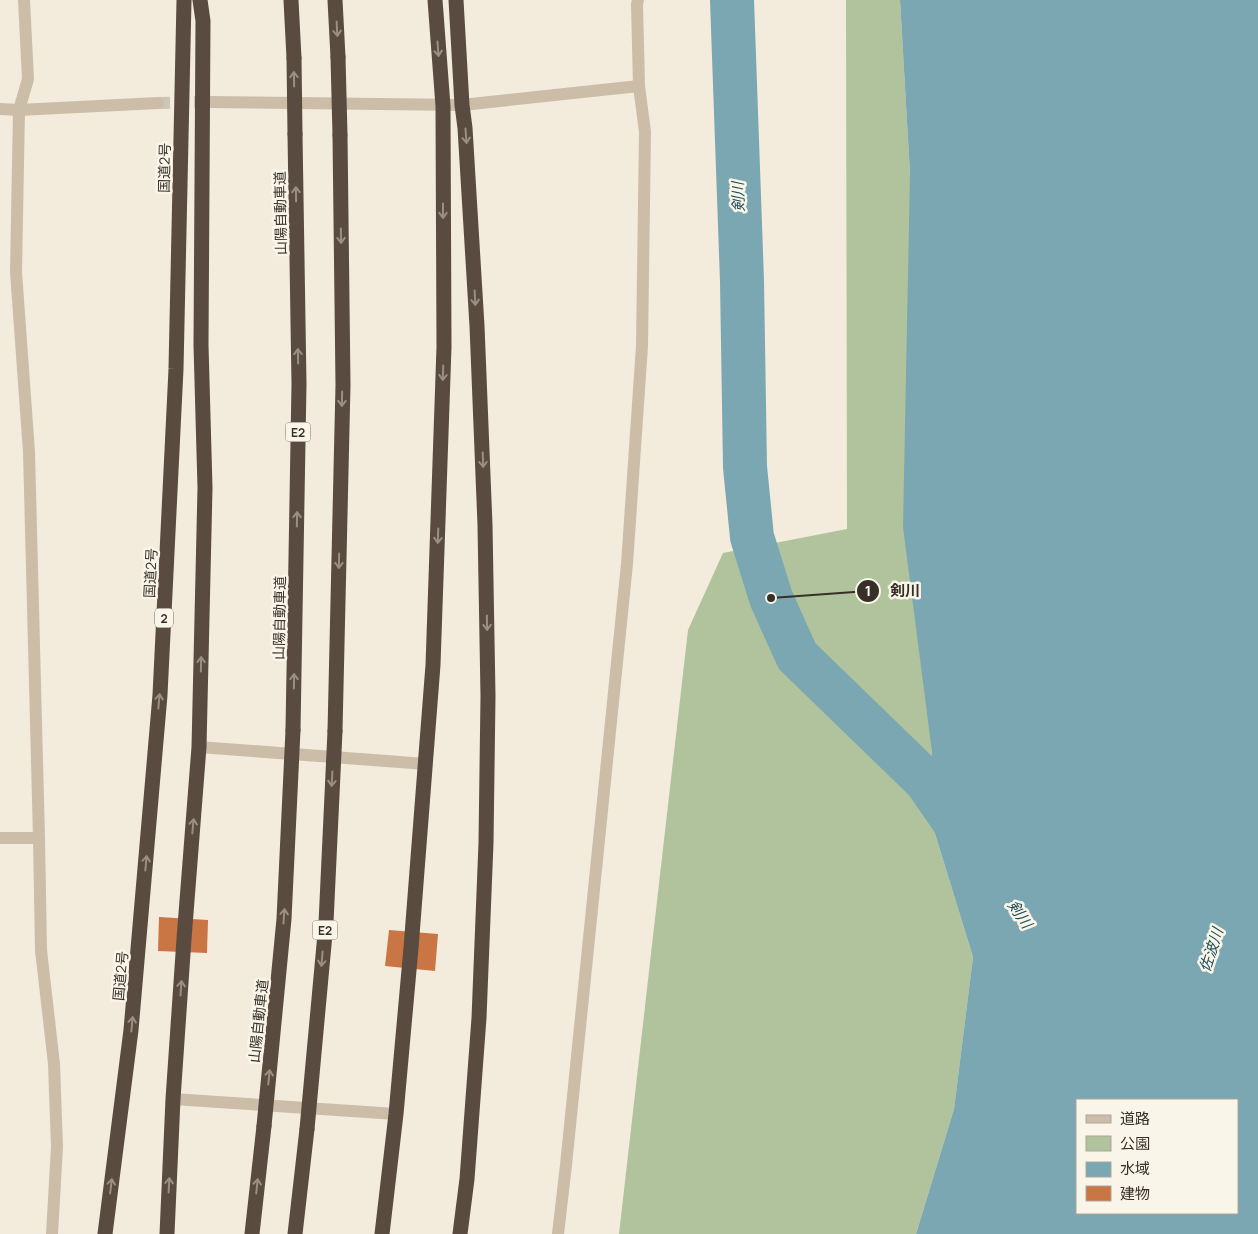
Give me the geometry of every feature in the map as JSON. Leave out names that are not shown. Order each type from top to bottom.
[{"type":"highway","name":"国道2号","points":[[105,1234],[131,1030],[160,694],[176,369],[184,0]]},
{"type":"highway","points":[[167,1234],[173,1099],[199,748],[205,488],[201,345],[203,20],[200,0]]},
{"type":"highway","name":"山陽自動車道","points":[[252,1234],[284,919],[294,730],[299,384],[294,58],[291,0]]},
{"type":"highway","name":"E2","points":[[295,1234],[307,1129],[326,923],[335,730],[343,385],[340,135],[335,0]]},
{"type":"highway","points":[[382,1234],[396,1114],[434,665],[444,347],[442,106],[435,0]]},
{"type":"highway","points":[[456,0],[476,316],[484,485],[488,696],[486,843],[479,1018],[460,1234]]},
{"type":"street","points":[[24,0],[28,79],[19,110],[16,272],[28,452],[41,950],[54,1064],[57,1147],[52,1234]]},
{"type":"street","points":[[558,1234],[627,564],[642,346],[645,132],[639,86],[638,0]]},
{"type":"street","points":[[211,102],[462,106],[639,86]]},
{"type":"street","points":[[0,109],[19,110],[158,103]]},
{"type":"street","points":[[199,748],[426,764]]},
{"type":"street","points":[[0,838],[39,838]]},
{"type":"street","points":[[173,1099],[396,1114]]},
{"type":"green space","points":[[846,0],[900,0],[910,174],[932,752],[929,814],[973,957],[954,1109],[916,1234],[619,1234],[688,630],[723,553],[847,529]]},
{"type":"water","name":"佐波川","points":[[900,0],[1258,0],[1258,1234],[916,1234],[954,1109],[973,957],[929,814],[932,752],[903,527],[910,174]]},
{"type":"building","points":[[159,917],[208,920],[207,953],[158,951]]},
{"type":"building","points":[[389,930],[438,934],[435,971],[385,966]]},
{"type":"waterway","name":"剣川","points":[[732,0],[742,281],[745,467],[752,537],[771,598],[797,656],[926,781],[964,836]]},
{"type":"tunnel","points":[[158,103],[211,102]]},
{"type":"place","name":"剣川","points":[[771,598]]}]
